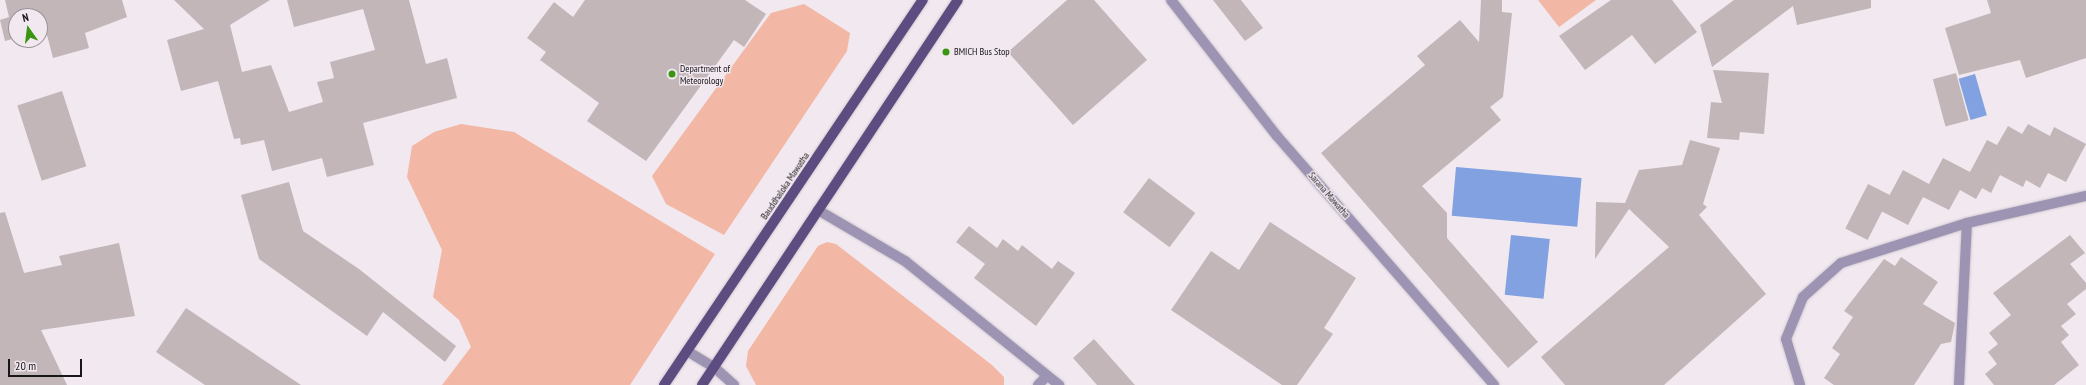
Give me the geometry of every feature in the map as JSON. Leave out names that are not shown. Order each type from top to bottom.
[{"type":"main road","name":"Bauddhaloka Mawatha","points":[[664,385],[923,0]]},
{"type":"main road","points":[[702,385],[958,0]]},
{"type":"street","name":"Sarana Mawatha","points":[[1171,0],[1277,136],[1494,385]]},
{"type":"street","points":[[1800,385],[1786,338],[1803,297],[1841,263],[1967,223],[2086,196]]},
{"type":"street","points":[[818,210],[905,261],[1060,385]]},
{"type":"street","points":[[1959,385],[1967,223]]},
{"type":"street","points":[[687,351],[714,367],[734,385]]},
{"type":"street","points":[[1038,385],[1047,376]]},
{"type":"shaded area","points":[[1538,0],[1596,0],[1559,27]]},
{"type":"shaded area","points":[[804,4],[850,33],[847,51],[724,235],[666,204],[652,176],[771,13]]},
{"type":"shaded area","points":[[461,124],[514,132],[715,254],[630,385],[442,385],[471,347],[459,320],[433,297],[442,250],[407,177],[412,146],[434,132]]},
{"type":"shaded area","points":[[827,242],[836,244],[992,365],[1004,377],[1004,385],[756,385],[746,366],[748,351],[818,246]]},
{"type":"water","points":[[1975,74],[1987,115],[1971,120],[1959,79]]},
{"type":"water","points":[[1456,167],[1582,178],[1577,227],[1452,216]]},
{"type":"water","points":[[1511,235],[1550,239],[1544,299],[1505,295]]},
{"type":"building","points":[[5,0],[122,0],[127,17],[85,33],[89,48],[53,58],[48,39],[48,8],[8,8],[8,13]]},
{"type":"building","points":[[174,0],[270,0],[230,25],[242,72],[271,65],[289,112],[323,102],[317,82],[334,78],[330,62],[375,50],[363,9],[294,27],[287,0],[409,0],[426,64],[447,58],[457,98],[363,123],[374,165],[327,177],[322,158],[272,171],[264,140],[241,145],[240,138],[234,139],[218,81],[181,91],[167,40],[204,29]]},
{"type":"building","points":[[585,0],[745,0],[766,14],[744,47],[734,40],[646,161],[587,121],[599,103],[540,60],[546,52],[527,38],[554,2],[573,17]]},
{"type":"building","points":[[1067,0],[1094,0],[1147,60],[1073,125],[1008,52]]},
{"type":"building","points":[[1213,0],[1241,0],[1263,28],[1245,41]]},
{"type":"building","points":[[1481,0],[1502,0],[1502,12],[1512,13],[1503,97],[1490,107],[1501,120],[1422,186],[1447,213],[1447,238],[1538,342],[1508,368],[1321,153],[1425,65],[1417,56],[1460,20],[1479,42]]},
{"type":"building","points":[[1611,0],[1672,0],[1697,32],[1655,64],[1632,35],[1585,70],[1559,36]]},
{"type":"building","points":[[1734,0],[1871,0],[1871,8],[1797,25],[1793,6],[1712,67],[1700,25]]},
{"type":"building","points":[[1987,0],[2086,0],[2086,58],[2026,78],[2020,60],[1959,75],[1945,28],[1991,13]]},
{"type":"building","points":[[8,17],[8,40],[5,41],[0,20]]},
{"type":"building","points":[[1713,70],[1769,73],[1764,134],[1740,132],[1739,140],[1707,138],[1711,102],[1722,103]]},
{"type":"building","points":[[1956,73],[1969,120],[1945,127],[1933,79]]},
{"type":"building","points":[[62,91],[86,166],[42,181],[17,106]]},
{"type":"building","points":[[2028,124],[2050,136],[2054,127],[2086,144],[2066,182],[2048,173],[2040,188],[2026,180],[2023,187],[2000,175],[1991,193],[1982,188],[1976,199],[1960,190],[1949,210],[1923,197],[1908,225],[1881,211],[1903,170],[1929,184],[1943,158],[1970,172],[1987,140],[1997,145],[2008,126],[2022,134]]},
{"type":"building","points":[[1690,140],[1720,148],[1703,204],[1707,207],[1699,215],[1766,294],[1664,385],[1565,385],[1541,357],[1669,247],[1629,209],[1595,259],[1596,202],[1625,203],[1639,170],[1682,165]]},
{"type":"building","points":[[1149,178],[1195,213],[1169,247],[1123,212]]},
{"type":"building","points":[[289,182],[303,231],[359,269],[456,346],[445,362],[383,312],[367,336],[259,259],[241,195]]},
{"type":"building","points":[[1868,184],[1890,195],[1868,240],[1845,229]]},
{"type":"building","points":[[5,212],[24,273],[62,265],[59,256],[119,243],[135,316],[41,330],[67,385],[0,385],[0,213]]},
{"type":"building","points":[[1270,222],[1356,278],[1324,328],[1333,334],[1297,385],[1282,385],[1171,310],[1211,251],[1239,270]]},
{"type":"building","points":[[969,226],[997,248],[1003,239],[1018,251],[1022,245],[1052,269],[1058,261],[1075,273],[1036,326],[974,278],[985,264],[956,242]]},
{"type":"building","points":[[2070,235],[2085,253],[2070,264],[2086,283],[2086,289],[2067,304],[2076,314],[2061,326],[2069,335],[2061,342],[2079,365],[2054,385],[1994,385],[1985,374],[1997,364],[1988,352],[1998,344],[1989,333],[2011,315],[1993,293]]},
{"type":"building","points":[[1901,257],[1938,282],[1923,304],[1955,323],[1951,342],[1941,344],[1914,385],[1834,385],[1824,378],[1840,354],[1832,348],[1853,317],[1844,311],[1884,259],[1895,266]]},
{"type":"building","points":[[186,308],[301,385],[205,385],[156,352]]},
{"type":"building","points":[[1094,339],[1135,385],[1097,385],[1073,358]]},
{"type":"place","name":"BMICH Bus Stop","points":[[946,52]]},
{"type":"place","name":"Department of Meteorology","points":[[672,74]]}]
